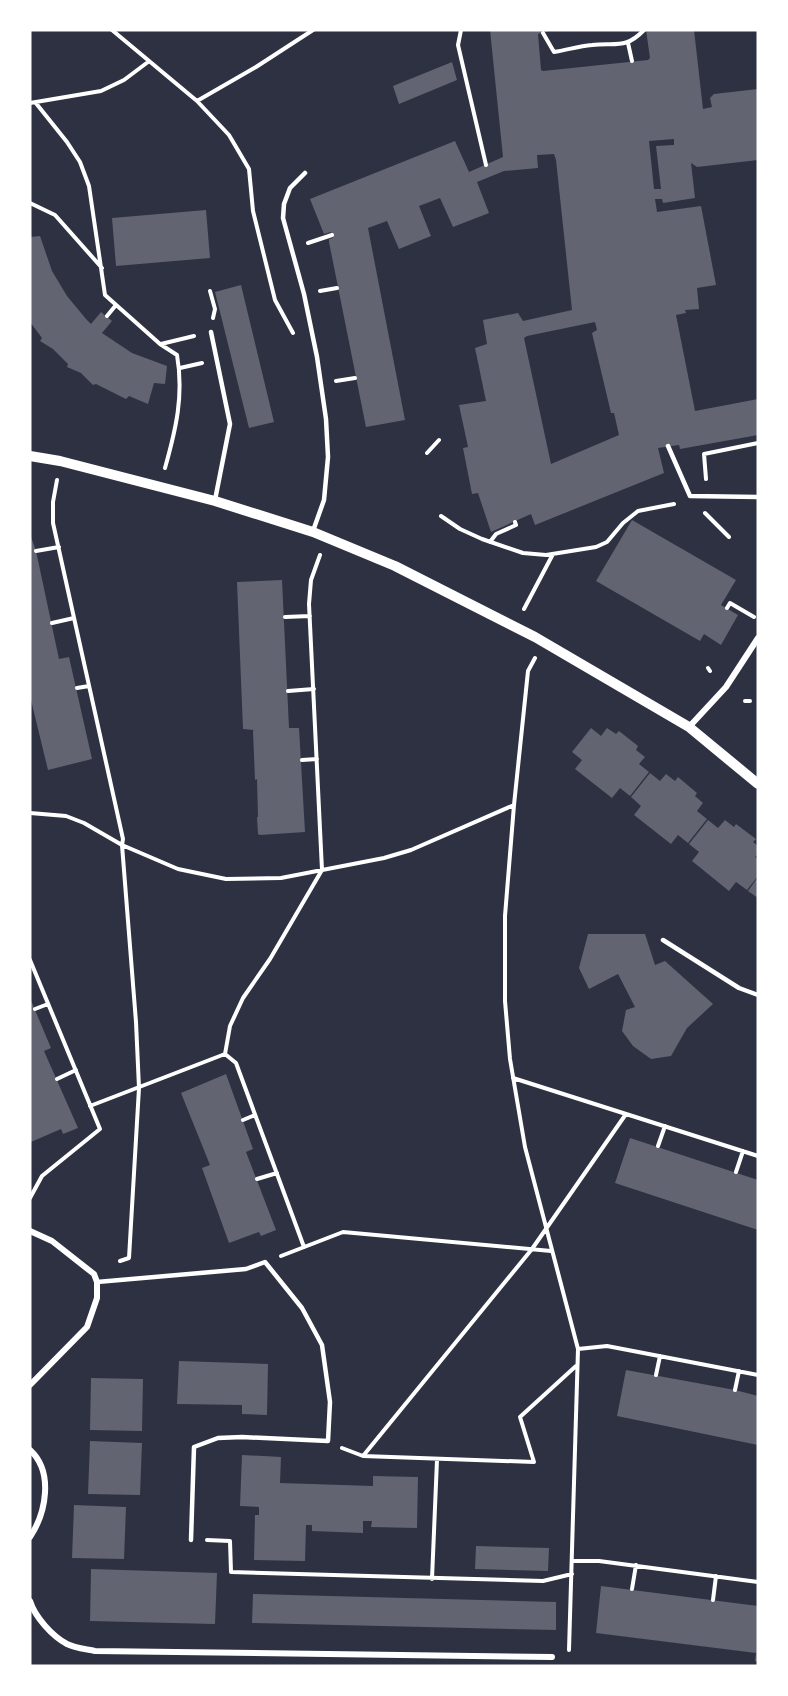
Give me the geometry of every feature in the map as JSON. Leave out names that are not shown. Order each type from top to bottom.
[{"type":"street","points":[[30,456],[60,461],[215,501],[313,532],[395,566],[515,626],[689,727],[758,784]]},
{"type":"street","points":[[689,727],[726,687],[758,638]]},
{"type":"street","points":[[30,1231],[52,1241],[94,1274],[97,1282],[97,1299],[87,1327],[30,1385]]},
{"type":"street","points":[[30,1450],[41,1467],[45,1491],[43,1513],[30,1536]]},
{"type":"street","points":[[30,1601],[49,1631],[67,1644],[95,1651],[552,1657]]},
{"type":"lane","points":[[305,173],[290,188],[284,204],[283,218],[293,248],[317,357],[326,419],[328,457],[324,500],[313,532]]},
{"type":"lane","points":[[211,332],[230,424],[215,501]]},
{"type":"lane","points":[[668,446],[690,496],[758,497]]},
{"type":"lane","points":[[663,940],[739,988],[758,995]]},
{"type":"lane","points":[[97,1282],[246,1269],[266,1262],[302,1308],[321,1345],[330,1402],[328,1442],[234,1437],[218,1438],[194,1447],[191,1540]]},
{"type":"path","points":[[112,30],[197,101],[229,135],[249,169],[253,211],[275,300],[292,331],[317,357]]},
{"type":"path","points":[[197,101],[256,67],[313,30]]},
{"type":"path","points":[[461,30],[458,45],[486,165]]},
{"type":"path","points":[[543,33],[554,52],[594,44],[628,43],[644,30]]},
{"type":"path","points":[[628,43],[632,62]]},
{"type":"path","points":[[32,103],[101,91],[124,80],[148,62]]},
{"type":"path","points":[[32,103],[68,142],[80,162],[89,186],[105,295],[160,344],[177,355],[182,390],[174,436],[161,486]]},
{"type":"path","points":[[30,203],[55,215],[102,268]]},
{"type":"path","points":[[293,248],[332,235]]},
{"type":"path","points":[[210,291],[215,300],[214,309]]},
{"type":"path","points":[[107,316],[117,305]]},
{"type":"path","points":[[160,344],[192,337]]},
{"type":"path","points":[[180,368],[197,364]]},
{"type":"path","points":[[707,495],[704,454],[758,442],[757,435]]},
{"type":"path","points":[[427,453],[439,440]]},
{"type":"path","points":[[55,491],[53,523],[123,839],[139,1088],[129,1257]]},
{"type":"path","points":[[441,516],[460,530],[490,542],[524,553],[553,554],[596,547],[607,542],[623,523],[638,511],[671,505],[690,496],[729,537]]},
{"type":"path","points":[[490,542],[496,534],[516,525],[515,522]]},
{"type":"path","points":[[36,551],[58,546]]},
{"type":"path","points":[[524,609],[553,554]]},
{"type":"path","points":[[225,1053],[230,1026],[243,998],[270,959],[322,870],[309,594],[316,567]]},
{"type":"path","points":[[727,609],[730,603],[754,617]]},
{"type":"path","points":[[285,617],[310,616]]},
{"type":"path","points":[[52,623],[75,618]]},
{"type":"path","points":[[533,662],[528,671],[514,805],[505,916],[505,1001],[513,1078],[525,1147],[578,1349],[569,1659]]},
{"type":"path","points":[[77,688],[89,686]]},
{"type":"path","points":[[288,691],[314,689]]},
{"type":"path","points":[[302,760],[317,759]]},
{"type":"path","points":[[30,813],[66,816],[84,823],[122,845],[178,869],[226,879],[281,878],[384,858],[411,850],[514,805]]},
{"type":"path","points":[[30,960],[100,1129],[42,1176],[30,1198]]},
{"type":"path","points":[[35,1009],[48,1004]]},
{"type":"path","points":[[90,1106],[225,1053]]},
{"type":"path","points":[[225,1053],[236,1063],[304,1247]]},
{"type":"path","points":[[57,1079],[76,1070]]},
{"type":"path","points":[[513,1078],[758,1156]]},
{"type":"path","points":[[363,1456],[532,1249],[626,1114]]},
{"type":"path","points":[[243,1120],[255,1115]]},
{"type":"path","points":[[658,1146],[665,1126]]},
{"type":"path","points":[[736,1172],[743,1151]]},
{"type":"path","points":[[257,1179],[277,1173]]},
{"type":"path","points":[[266,1262],[343,1232],[551,1251]]},
{"type":"path","points":[[578,1349],[607,1346],[758,1375]]},
{"type":"path","points":[[656,1375],[660,1356]]},
{"type":"path","points":[[328,1442],[363,1456],[534,1462],[520,1417],[576,1366]]},
{"type":"path","points":[[735,1390],[739,1371]]},
{"type":"path","points":[[432,1579],[437,1460]]},
{"type":"path","points":[[191,1540],[231,1540],[231,1572],[543,1581],[572,1574]]},
{"type":"path","points":[[573,1561],[636,1565],[758,1582]]},
{"type":"path","points":[[632,1589],[636,1565]]},
{"type":"path","points":[[713,1600],[716,1576]]},
{"type":"building","points":[[490,30],[553,30],[538,34],[541,70],[543,71],[648,60],[650,58],[646,30],[694,30],[703,109],[712,107],[710,98],[714,94],[758,89],[758,160],[697,167],[691,163],[695,198],[663,203],[662,199],[655,199],[657,212],[701,206],[716,285],[697,288],[699,309],[685,310],[686,313],[676,315],[695,411],[758,399],[758,435],[680,449],[679,445],[658,448],[664,473],[535,525],[531,514],[491,532],[478,493],[472,494],[463,448],[468,447],[459,405],[486,401],[475,348],[487,344],[483,320],[518,313],[523,321],[572,310],[554,154],[537,155],[538,168],[504,171],[477,182],[489,213],[453,227],[440,198],[419,206],[431,236],[399,249],[387,221],[368,228],[405,420],[366,427],[329,242],[329,239],[333,238],[331,232],[324,234],[310,199],[455,141],[469,172],[503,157]],"holes":[[[674,139],[674,145],[656,146],[661,189],[654,189],[649,141]],[[595,322],[597,330],[592,333],[611,413],[614,413],[619,435],[551,464],[524,338]]]},
{"type":"building","points":[[452,62],[457,80],[399,104],[393,86]]},
{"type":"building","points":[[206,210],[210,258],[116,266],[112,218]]},
{"type":"building","points":[[40,236],[52,271],[67,296],[86,319],[91,324],[101,312],[112,321],[102,333],[132,353],[167,366],[165,384],[154,383],[148,404],[129,396],[126,399],[96,384],[93,385],[81,373],[67,367],[68,364],[53,349],[40,341],[42,338],[30,322],[30,237]]},
{"type":"building","points":[[241,285],[274,422],[249,428],[215,292]]},
{"type":"building","points":[[632,520],[736,580],[721,605],[738,615],[721,645],[704,634],[700,641],[596,581]]},
{"type":"building","points":[[30,534],[36,551],[59,659],[69,657],[92,759],[48,770],[31,700]]},
{"type":"building","points":[[282,580],[289,728],[299,728],[305,832],[260,835],[258,834],[257,817],[254,730],[243,729],[237,582]]},
{"type":"building","points":[[591,728],[601,736],[607,728],[616,734],[619,731],[638,746],[636,750],[645,757],[639,764],[649,772],[630,796],[620,788],[612,798],[575,769],[582,760],[572,752]]},
{"type":"building","points":[[650,773],[660,781],[666,774],[675,781],[678,777],[697,793],[695,796],[703,803],[697,811],[707,819],[688,843],[678,835],[671,844],[634,815],[641,806],[631,797]]},
{"type":"building","points":[[708,820],[718,828],[725,820],[734,827],[736,824],[756,839],[753,842],[758,846],[758,854],[755,857],[758,859],[758,876],[747,890],[736,882],[729,891],[692,861],[699,852],[689,844]]},
{"type":"building","points":[[758,877],[758,898],[748,891]]},
{"type":"building","points":[[588,934],[645,934],[655,965],[665,961],[713,1004],[687,1028],[671,1056],[651,1059],[633,1046],[622,1031],[626,1010],[635,1007],[618,974],[589,989],[579,968]]},
{"type":"building","points":[[30,998],[51,1048],[44,1051],[78,1128],[63,1134],[61,1129],[31,1142]]},
{"type":"building","points":[[226,1074],[253,1149],[246,1152],[276,1230],[261,1236],[259,1232],[229,1243],[202,1168],[210,1165],[181,1093]]},
{"type":"building","points":[[630,1138],[758,1180],[758,1230],[615,1183]]},
{"type":"building","points":[[179,1361],[268,1364],[267,1415],[242,1414],[242,1405],[177,1404]]},
{"type":"building","points":[[626,1370],[758,1396],[758,1445],[617,1416]]},
{"type":"building","points":[[91,1378],[143,1379],[142,1431],[90,1430]]},
{"type":"building","points":[[90,1441],[142,1443],[140,1495],[88,1494]]},
{"type":"building","points":[[242,1455],[281,1457],[280,1483],[373,1486],[373,1476],[418,1477],[417,1528],[371,1527],[372,1521],[363,1521],[363,1533],[312,1531],[312,1525],[306,1525],[305,1561],[254,1560],[255,1515],[259,1515],[259,1507],[240,1506]]},
{"type":"building","points":[[74,1505],[126,1507],[124,1559],[72,1558]]},
{"type":"building","points":[[476,1546],[549,1548],[548,1571],[475,1569]]},
{"type":"building","points":[[91,1569],[217,1573],[215,1624],[90,1621]]},
{"type":"building","points":[[601,1586],[758,1606],[758,1662],[755,1661],[756,1653],[596,1633]]},
{"type":"building","points":[[253,1594],[556,1602],[556,1630],[252,1623]]}]
